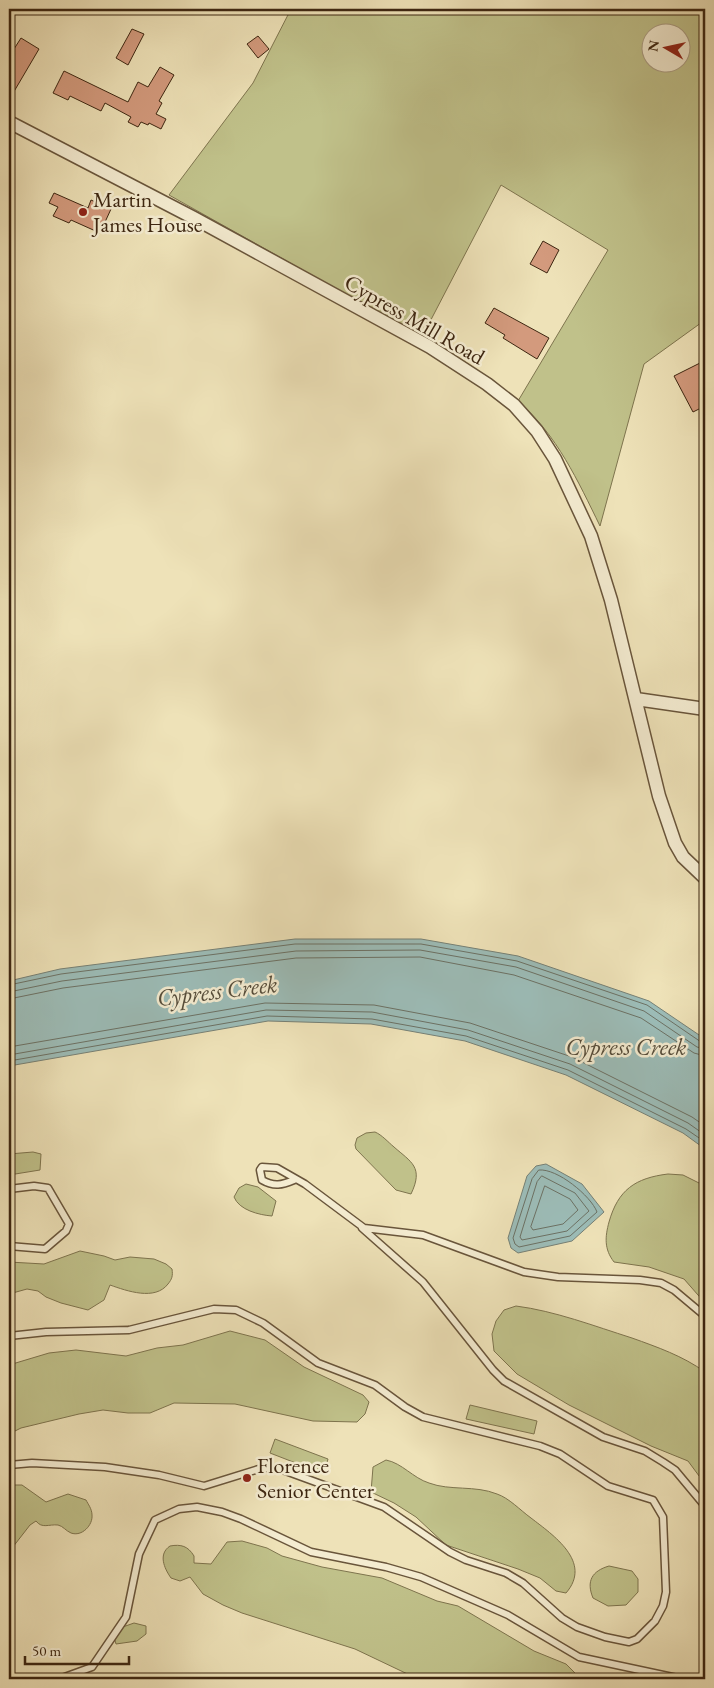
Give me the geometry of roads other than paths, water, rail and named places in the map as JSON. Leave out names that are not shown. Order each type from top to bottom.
[{"type":"street","name":"Cypress Mill Road","points":[[9,122],[401,330],[487,384],[514,405],[537,431],[555,460],[591,536],[612,600],[659,796],[675,843],[683,857],[705,878]]},
{"type":"street","points":[[636,699],[705,709]]},
{"type":"lane","points":[[294,1180],[279,1186],[266,1183],[262,1180],[260,1170],[262,1167],[277,1168],[294,1180],[305,1184],[357,1224],[422,1282],[504,1381],[603,1437],[645,1451],[663,1462],[675,1470],[705,1506]]},
{"type":"lane","points":[[9,1189],[34,1186],[48,1188],[69,1224],[66,1231],[45,1249],[9,1246]]},
{"type":"lane","points":[[357,1224],[383,1231],[423,1235],[524,1272],[661,1283],[674,1290],[705,1316]]},
{"type":"lane","points":[[9,1336],[46,1332],[129,1330],[214,1309],[236,1310],[247,1314],[263,1323],[318,1363],[376,1385],[405,1407],[424,1417],[540,1446],[560,1454],[608,1486],[653,1500],[663,1518],[667,1553],[666,1592],[663,1606],[647,1631],[637,1639],[629,1642],[617,1640],[592,1633],[570,1623],[523,1583],[506,1573],[466,1560],[450,1552],[384,1507],[280,1469],[262,1468],[204,1486],[159,1475],[105,1467],[32,1463],[9,1465]]},
{"type":"lane","points":[[59,1679],[92,1667],[126,1617],[139,1554],[155,1520],[180,1508],[197,1507],[222,1512],[241,1519],[310,1552],[386,1567],[421,1577],[508,1615],[564,1650],[579,1656],[682,1679]]},
{"type":"water","name":"Cypress Creek","points":[[295,939],[421,939],[518,956],[649,1001],[705,1039],[705,1149],[683,1133],[566,1075],[465,1041],[371,1024],[268,1021],[9,1066],[9,981],[60,969]]},
{"type":"water","points":[[546,1164],[582,1184],[604,1212],[572,1241],[518,1253],[511,1248],[508,1238],[527,1176],[536,1166]]},
{"type":"place","name":"Martin James House","points":[[83,212]]},
{"type":"place","name":"Florence Senior Center","points":[[247,1478]]}]
